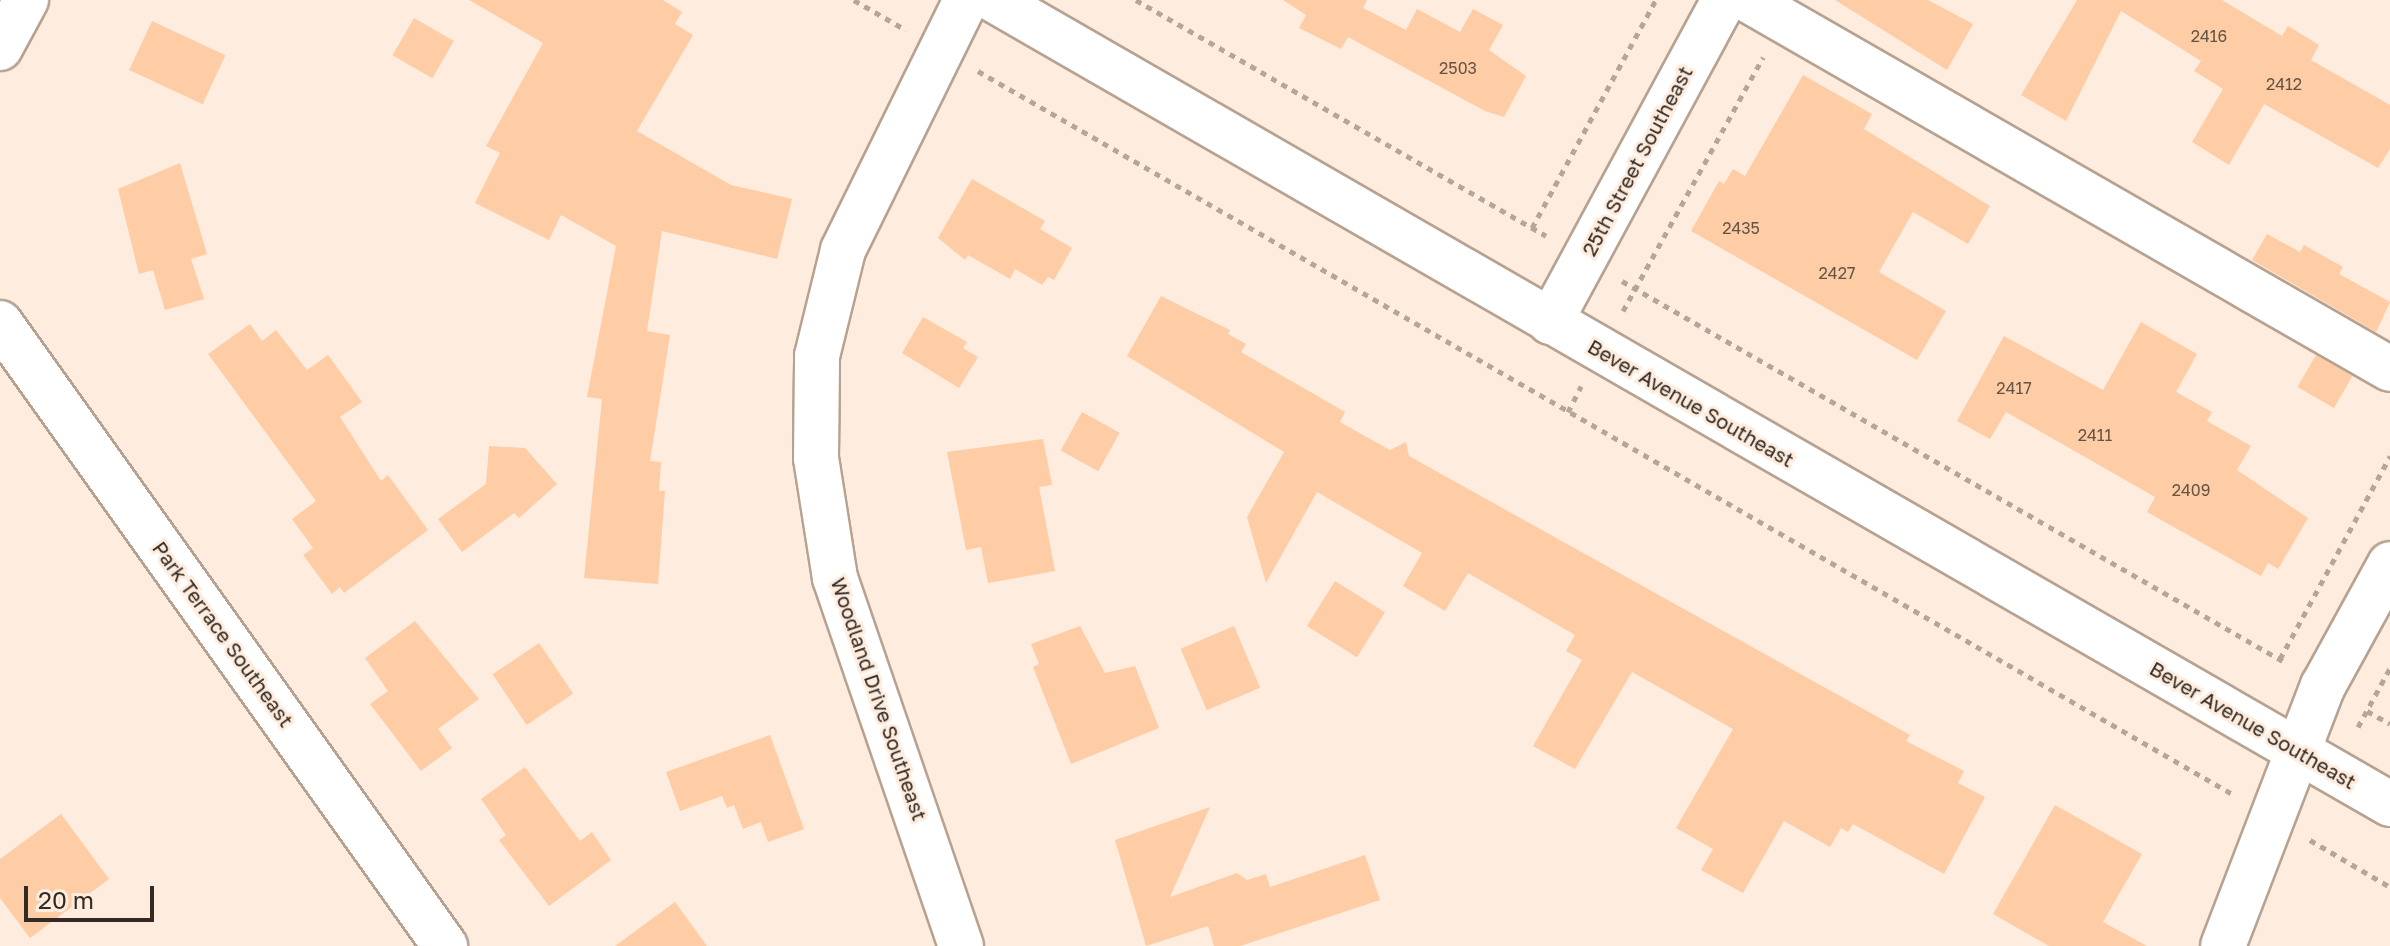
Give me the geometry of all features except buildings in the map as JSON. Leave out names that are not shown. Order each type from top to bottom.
[{"type":"street","points":[[0,48],[26,0]]},
{"type":"street","name":"Woodland Drive Southeast","points":[[961,946],[835,578],[816,443],[817,356],[843,250],[966,0]]},
{"type":"street","name":"Bever Avenue Southeast","points":[[994,0],[2390,804]]},
{"type":"street","name":"25th Street Southeast","points":[[1550,322],[1724,0]]},
{"type":"street","points":[[1766,10],[2390,369]]},
{"type":"street","name":"Park Terrace Southeast","points":[[0,323],[445,946]]},
{"type":"street","points":[[2223,946],[2323,686],[2390,564]]},
{"type":"path","points":[[854,0],[912,34]]},
{"type":"path","points":[[1136,0],[1557,243]]},
{"type":"path","points":[[1532,228],[1656,0]]},
{"type":"path","points":[[1623,312],[1766,10]]},
{"type":"path","points":[[967,65],[2246,801]]},
{"type":"path","points":[[1612,275],[2297,670]]},
{"type":"path","points":[[1568,412],[1582,385]]},
{"type":"path","points":[[2280,659],[2390,456]]},
{"type":"path","points":[[2354,734],[2390,668]]},
{"type":"path","points":[[2358,706],[2390,724]]},
{"type":"path","points":[[2298,850],[2303,836],[2390,887]]}]
